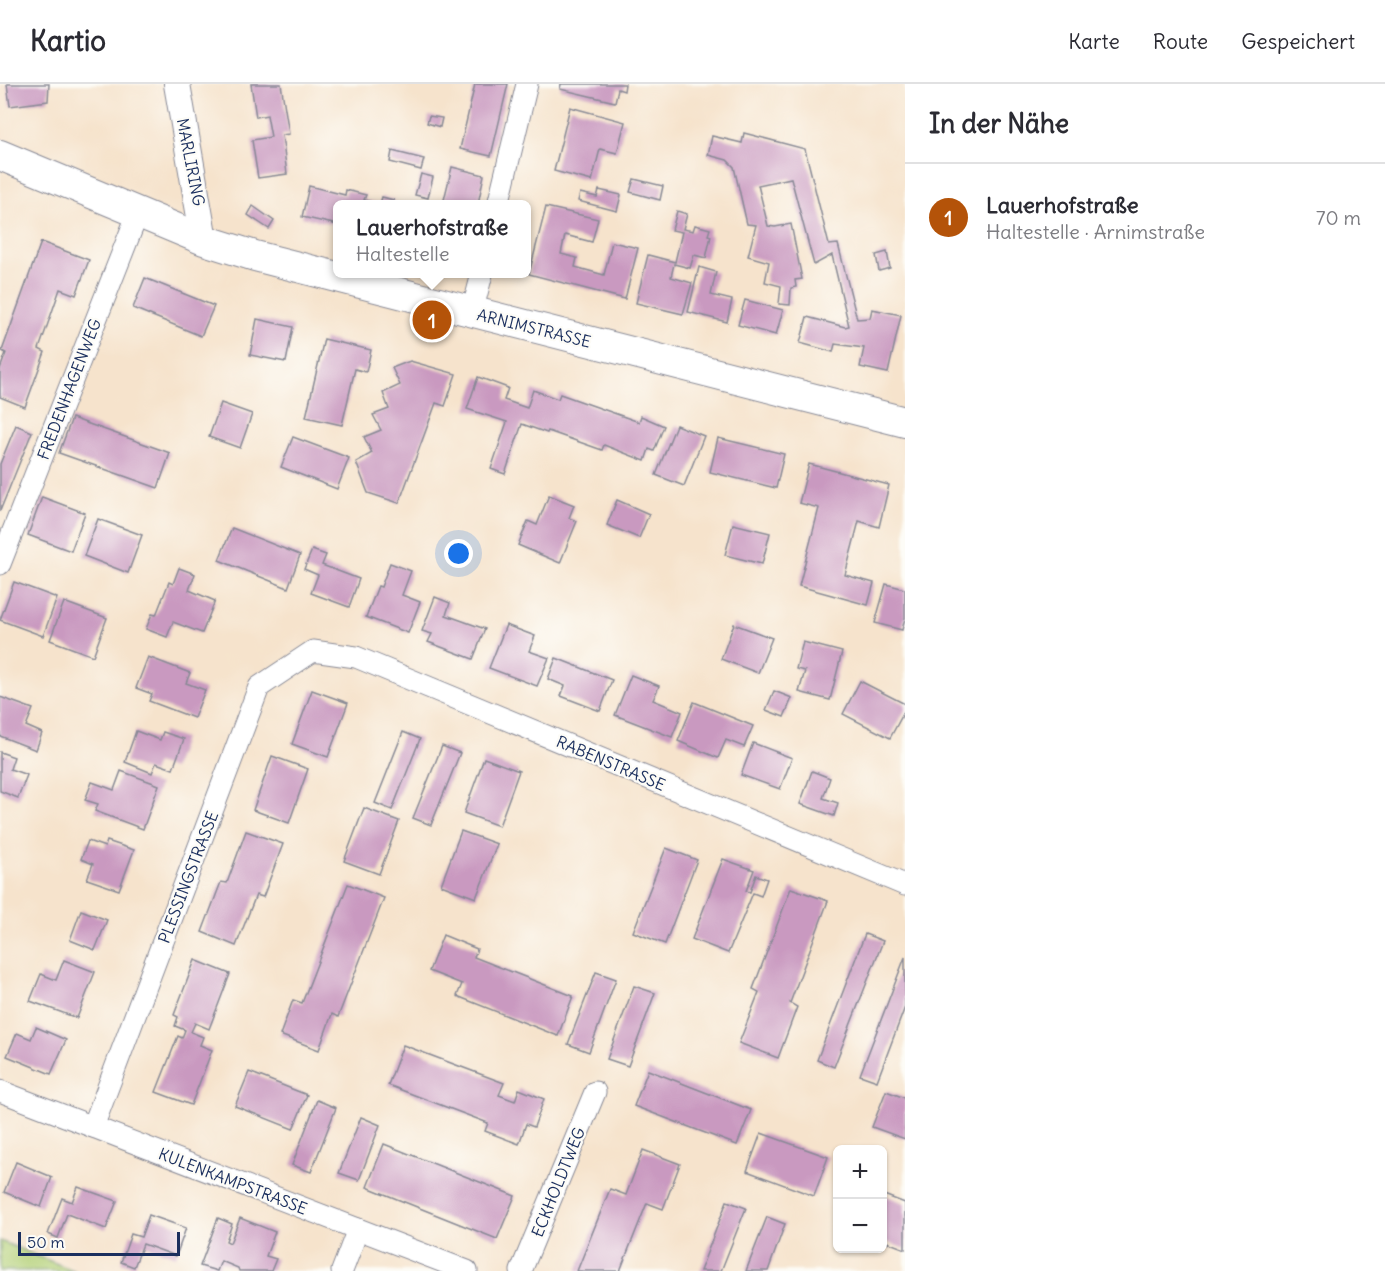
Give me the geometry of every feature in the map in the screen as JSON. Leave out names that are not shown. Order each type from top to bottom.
[{"type":"main road","name":"ARNIMSTRASSE","points":[[0,155],[204,240],[333,276]]},
{"type":"main road","name":"ARNIMSTRASSE","points":[[340,278],[905,422]]},
{"type":"street","name":"MARLIRING","points":[[177,84],[204,240]]},
{"type":"street","points":[[499,200],[527,84]]},
{"type":"street","name":"FREDENHAGENWEG","points":[[0,564],[138,213]]},
{"type":"street","points":[[472,312],[481,278]]},
{"type":"street","name":"RABENSTRASSE","points":[[313,651],[356,657],[905,885]]},
{"type":"street","name":"PLESSINGSTRASSE","points":[[93,1127],[259,687],[313,651]]},
{"type":"street","name":"KULENKAMPSTRASSE","points":[[0,1091],[467,1271]]},
{"type":"street","name":"ECKHOLDTWEG","points":[[521,1271],[595,1092]]},
{"type":"street","points":[[342,1271],[358,1229]]},
{"type":"green space","points":[[0,1241],[75,1271],[0,1271]]},
{"type":"building","points":[[7,84],[49,84],[48,101],[10,106]]},
{"type":"building","points":[[251,84],[281,84],[289,134],[282,135],[287,174],[258,178],[252,140],[271,137],[267,115],[256,117]]},
{"type":"building","points":[[475,84],[508,84],[491,156],[460,149]]},
{"type":"building","points":[[561,84],[625,84],[624,91],[618,89],[615,102],[560,89]]},
{"type":"building","points":[[570,107],[625,122],[617,153],[600,149],[592,181],[554,171]]},
{"type":"building","points":[[429,116],[442,118],[440,127],[427,123]]},
{"type":"building","points":[[744,133],[805,149],[829,245],[838,244],[857,319],[870,318],[872,309],[901,315],[888,373],[860,367],[864,348],[835,344],[833,352],[800,343],[807,317],[845,327],[849,326],[832,255],[814,265],[791,178],[758,185],[768,226],[791,224],[802,279],[795,280],[796,287],[791,288],[790,305],[779,304],[781,286],[765,282],[769,262],[748,256],[756,225],[747,224],[734,167],[727,160],[708,155],[712,136],[742,143]]},
{"type":"building","points":[[392,151],[424,159],[421,170],[390,162]]},
{"type":"building","points":[[452,167],[484,175],[479,200],[444,200]]},
{"type":"building","points":[[421,174],[433,177],[428,198],[415,195]]},
{"type":"building","points":[[634,179],[663,186],[660,200],[630,192]]},
{"type":"building","points":[[309,186],[345,195],[346,190],[366,195],[364,200],[333,200],[333,224],[302,217]]},
{"type":"building","points":[[599,190],[621,195],[617,211],[578,201],[580,193],[597,197]]},
{"type":"building","points":[[253,206],[274,221],[269,229],[248,215]]},
{"type":"building","points":[[546,207],[598,219],[592,242],[565,235],[561,254],[577,258],[575,267],[604,275],[612,242],[638,248],[625,299],[531,275],[531,266]]},
{"type":"building","points":[[677,211],[687,214],[683,229],[693,231],[695,225],[710,229],[708,235],[711,236],[706,258],[694,255],[690,268],[674,264],[671,277],[692,283],[683,314],[636,303],[648,255],[675,262],[682,232],[672,230]]},
{"type":"building","points":[[41,242],[89,260],[76,295],[60,289],[39,349],[45,352],[25,407],[0,397],[0,369],[6,353],[2,351]]},
{"type":"building","points":[[887,252],[890,268],[879,271],[876,255]]},
{"type":"building","points":[[699,267],[716,272],[711,295],[732,300],[727,322],[688,312]]},
{"type":"building","points":[[145,278],[214,306],[201,336],[133,308]]},
{"type":"building","points":[[745,300],[783,310],[776,335],[738,325]]},
{"type":"building","points":[[257,319],[293,327],[286,362],[250,355]]},
{"type":"building","points":[[324,339],[371,350],[366,372],[355,369],[342,425],[306,417]]},
{"type":"building","points":[[410,361],[456,374],[445,406],[436,403],[399,503],[368,493],[356,462],[372,453],[364,437],[381,430],[373,415],[389,409],[383,393],[400,385],[392,368]]},
{"type":"building","points":[[478,377],[508,388],[504,400],[527,408],[533,390],[558,399],[560,394],[639,422],[641,416],[664,426],[654,451],[649,449],[645,461],[604,445],[602,450],[522,424],[505,474],[491,469],[507,422],[467,409]]},
{"type":"building","points":[[221,403],[252,414],[240,448],[209,437]]},
{"type":"building","points":[[72,418],[170,453],[158,488],[59,453]]},
{"type":"building","points":[[16,425],[32,432],[0,511],[0,464]]},
{"type":"building","points":[[676,425],[704,436],[684,486],[656,475]]},
{"type":"building","points":[[293,437],[349,458],[337,489],[281,467]]},
{"type":"building","points":[[718,438],[784,454],[776,488],[710,472]]},
{"type":"building","points":[[809,464],[889,485],[879,527],[859,521],[845,575],[874,583],[868,605],[799,586],[819,508],[799,503]]},
{"type":"building","points":[[549,495],[574,505],[569,518],[577,521],[560,563],[518,545],[528,521],[537,525]]},
{"type":"building","points":[[42,497],[85,513],[71,551],[28,535]]},
{"type":"building","points":[[617,500],[649,514],[639,538],[607,525]]},
{"type":"building","points":[[98,519],[142,535],[128,573],[84,556]]},
{"type":"building","points":[[733,524],[770,533],[762,564],[725,555]]},
{"type":"building","points":[[232,528],[300,555],[288,588],[219,560]]},
{"type":"building","points":[[312,550],[326,555],[322,565],[359,579],[349,607],[311,593],[318,575],[304,569]]},
{"type":"building","points":[[390,563],[411,571],[402,595],[420,602],[408,633],[366,617]]},
{"type":"building","points":[[179,568],[195,574],[189,590],[215,601],[202,633],[173,622],[167,637],[146,629],[152,614],[156,615],[169,582],[173,584]]},
{"type":"building","points":[[14,582],[57,598],[43,636],[0,620]]},
{"type":"building","points":[[886,584],[905,589],[905,618],[902,630],[875,623]]},
{"type":"building","points":[[435,597],[450,603],[446,615],[485,629],[473,659],[428,642],[432,634],[422,631]]},
{"type":"building","points":[[64,602],[107,618],[93,656],[50,640]]},
{"type":"building","points":[[734,624],[772,638],[758,673],[721,659]]},
{"type":"building","points":[[506,625],[535,636],[529,651],[549,658],[537,686],[489,668]]},
{"type":"building","points":[[803,642],[842,652],[830,700],[799,692],[805,671],[796,669]]},
{"type":"building","points":[[148,657],[190,673],[186,683],[205,690],[194,718],[149,701],[152,694],[136,688]]},
{"type":"building","points":[[556,658],[612,680],[600,711],[561,696],[565,686],[548,679]]},
{"type":"building","points":[[631,675],[659,686],[653,700],[682,712],[672,737],[615,715]]},
{"type":"building","points":[[860,681],[905,704],[905,710],[890,738],[843,714]]},
{"type":"building","points":[[312,690],[348,703],[328,757],[292,744]]},
{"type":"building","points":[[774,691],[792,698],[784,717],[766,710]]},
{"type":"building","points":[[0,697],[33,709],[26,726],[42,733],[36,750],[0,736]]},
{"type":"building","points":[[694,702],[753,726],[744,747],[726,740],[718,758],[678,741]]},
{"type":"building","points":[[136,731],[160,740],[163,732],[184,739],[173,769],[156,763],[152,773],[125,762]]},
{"type":"building","points":[[403,732],[420,739],[392,810],[375,803]]},
{"type":"building","points":[[753,743],[792,758],[780,789],[741,775]]},
{"type":"building","points":[[442,746],[460,753],[431,825],[413,818]]},
{"type":"building","points":[[0,752],[14,757],[10,769],[27,775],[18,798],[0,791]]},
{"type":"building","points":[[272,756],[308,769],[289,823],[253,810]]},
{"type":"building","points":[[484,758],[519,771],[499,826],[464,813]]},
{"type":"building","points":[[121,771],[159,785],[143,829],[95,811],[98,804],[85,800],[92,782],[114,790]]},
{"type":"building","points":[[812,771],[830,778],[823,798],[838,803],[834,816],[800,804]]},
{"type":"building","points":[[364,808],[399,821],[379,874],[344,861]]},
{"type":"building","points":[[246,831],[283,844],[263,897],[256,895],[236,946],[202,932],[221,882],[227,883]]},
{"type":"building","points":[[461,831],[497,844],[476,898],[441,885]]},
{"type":"building","points":[[88,841],[105,847],[107,841],[134,850],[119,890],[87,879],[93,864],[81,859]]},
{"type":"building","points":[[666,848],[697,860],[665,944],[633,932]]},
{"type":"building","points":[[723,859],[754,870],[746,891],[750,892],[756,875],[767,879],[761,896],[753,893],[728,953],[692,939]]},
{"type":"building","points":[[348,884],[384,898],[338,1017],[332,1014],[319,1050],[280,1035],[293,1000],[302,1003]]},
{"type":"building","points":[[791,888],[828,901],[790,1003],[797,1007],[778,1058],[739,1043],[759,992],[753,989]]},
{"type":"building","points":[[81,910],[107,920],[95,950],[70,940]]},
{"type":"building","points":[[865,934],[883,941],[834,1067],[817,1060]]},
{"type":"building","points":[[443,935],[477,949],[474,957],[573,996],[558,1036],[457,996],[462,984],[429,971]]},
{"type":"building","points":[[905,957],[905,1007],[877,1081],[860,1075]]},
{"type":"building","points":[[64,960],[95,972],[77,1018],[30,1001],[41,974],[56,980]]},
{"type":"building","points":[[195,960],[230,974],[209,1029],[195,1023],[191,1032],[203,1037],[200,1045],[212,1050],[191,1105],[156,1092],[178,1036],[182,1038],[185,1030],[175,1026],[178,1017],[174,1015]]},
{"type":"building","points":[[596,972],[616,979],[589,1052],[568,1044]]},
{"type":"building","points":[[634,986],[655,993],[628,1066],[607,1059]]},
{"type":"building","points":[[36,1027],[66,1040],[51,1074],[7,1056],[17,1033],[31,1039]]},
{"type":"building","points":[[403,1045],[504,1083],[499,1095],[515,1101],[519,1089],[544,1099],[534,1127],[526,1124],[519,1144],[485,1131],[488,1123],[388,1085]]},
{"type":"building","points":[[648,1070],[751,1110],[737,1145],[634,1106]]},
{"type":"building","points":[[249,1072],[307,1095],[293,1129],[235,1106]]},
{"type":"building","points":[[886,1091],[905,1098],[905,1139],[872,1127]]},
{"type":"building","points":[[317,1100],[336,1108],[311,1172],[292,1165]]},
{"type":"building","points":[[361,1117],[380,1125],[359,1180],[339,1173]]},
{"type":"building","points":[[761,1133],[828,1157],[814,1196],[747,1171]]},
{"type":"building","points":[[384,1144],[515,1196],[497,1239],[367,1187]]},
{"type":"building","points":[[643,1150],[680,1164],[663,1209],[647,1203],[620,1271],[577,1271],[610,1189],[626,1195]]},
{"type":"building","points":[[16,1162],[52,1177],[41,1207],[4,1192]]},
{"type":"building","points":[[78,1187],[117,1201],[106,1229],[67,1214],[58,1238],[48,1234],[62,1198],[72,1202]]},
{"type":"building","points":[[887,1196],[905,1203],[905,1249],[887,1242]]},
{"type":"building","points":[[727,1201],[746,1208],[721,1271],[700,1271]]},
{"type":"building","points":[[149,1215],[186,1228],[176,1256],[143,1244],[134,1267],[121,1262],[131,1234],[141,1237]]},
{"type":"building","points":[[767,1217],[785,1224],[768,1271],[746,1271]]},
{"type":"building","points":[[218,1218],[232,1224],[226,1241],[230,1243],[240,1218],[275,1232],[266,1256],[276,1259],[271,1271],[239,1271],[238,1268],[221,1261],[217,1271],[200,1266]]},
{"type":"place","name":"Lauerhofstraße","points":[[432,320]]}]
